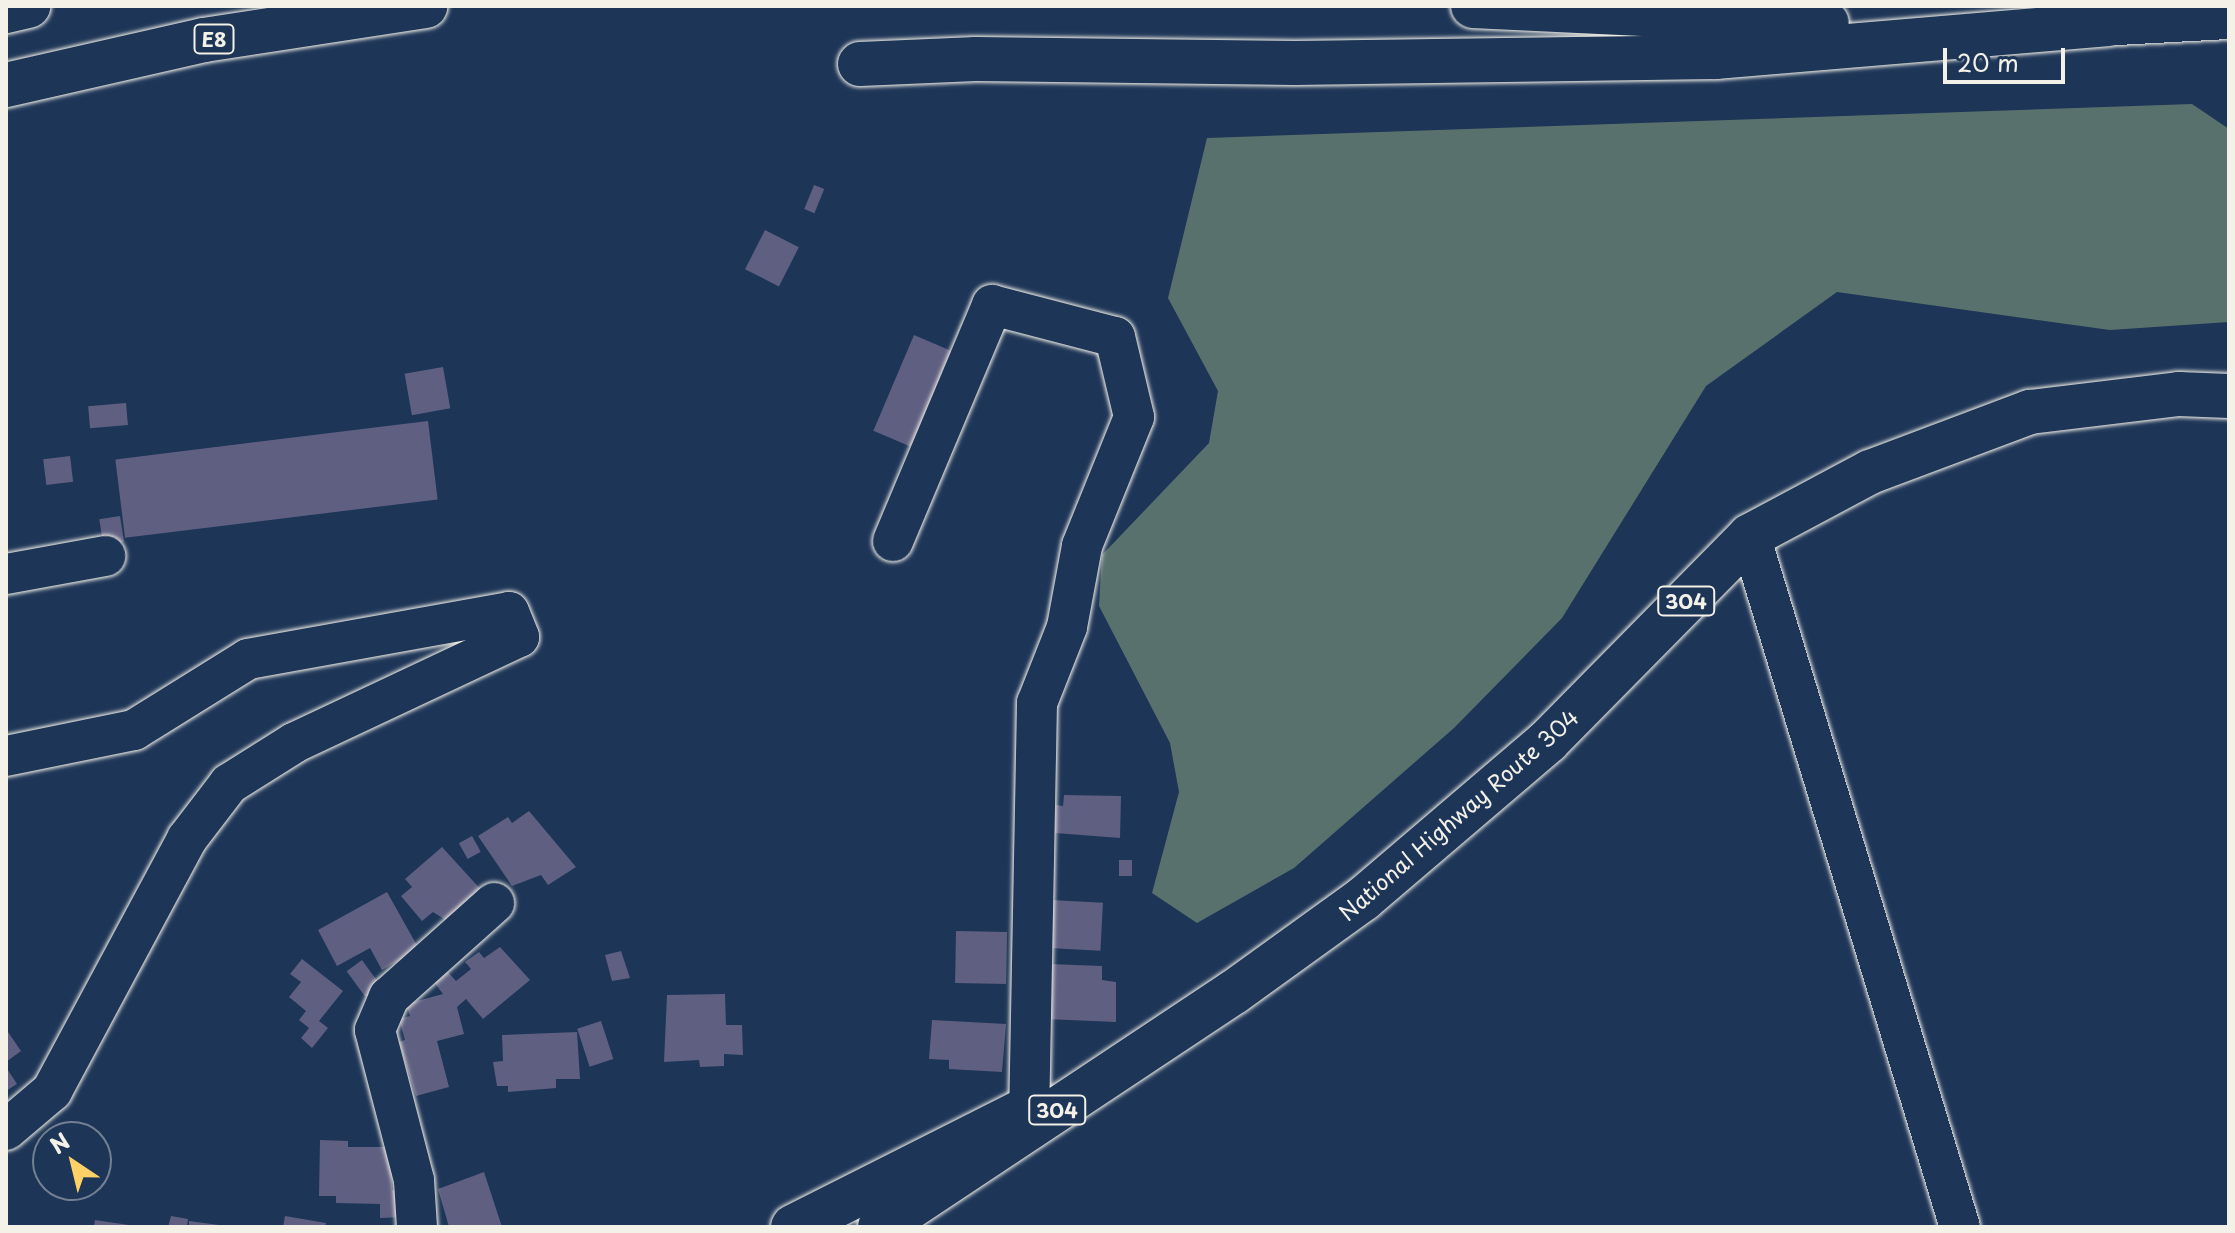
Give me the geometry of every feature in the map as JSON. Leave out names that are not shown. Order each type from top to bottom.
[{"type":"main road","points":[[6,11],[28,6]]},
{"type":"main road","name":"E8","points":[[6,85],[204,40],[425,6]]},
{"type":"main road","points":[[1473,6],[1738,21],[2108,24]]},
{"type":"main road","points":[[860,64],[976,59],[1295,63],[1716,57],[2108,24],[2229,17]]},
{"type":"main road","name":"National Highway Route 304","points":[[1234,992],[1363,899],[1548,741],[1750,536],[1870,472],[2030,412],[2179,394],[2229,396]]},
{"type":"main road","points":[[793,1227],[1029,1108],[1234,992]]},
{"type":"main road","name":"304","points":[[880,1227],[1234,992]]},
{"type":"street","points":[[893,541],[992,305],[1115,337],[1134,417],[1082,546],[1067,627],[1037,703],[1029,1108]]},
{"type":"street","points":[[1750,536],[1960,1227]]},
{"type":"street","points":[[6,574],[105,556]]},
{"type":"street","points":[[6,756],[134,730],[248,659],[509,612],[519,637],[294,743],[229,784],[187,839],[52,1091],[6,1130]]},
{"type":"street","points":[[417,1227],[414,1180],[375,1030],[389,997],[494,903]]},
{"type":"green space","points":[[2192,104],[2229,129],[2229,322],[2110,330],[1837,292],[1706,386],[1562,618],[1454,728],[1294,868],[1197,923],[1152,893],[1179,792],[1170,743],[1099,606],[1102,555],[1209,443],[1218,391],[1168,298],[1207,138]]},
{"type":"building","points":[[814,185],[824,189],[814,213],[804,209]]},
{"type":"building","points":[[765,230],[799,247],[779,286],[745,269]]},
{"type":"building","points":[[914,335],[959,354],[918,450],[873,431]]},
{"type":"building","points":[[443,367],[450,408],[412,415],[405,374]]},
{"type":"building","points":[[126,403],[128,425],[90,428],[88,406]]},
{"type":"building","points":[[428,421],[438,499],[125,538],[115,459]]},
{"type":"building","points":[[70,456],[73,482],[46,485],[43,459]]},
{"type":"building","points":[[120,516],[124,542],[103,545],[99,519]]},
{"type":"building","points":[[1064,795],[1121,796],[1120,838],[1055,833],[1056,805],[1063,806]]},
{"type":"building","points":[[529,811],[576,867],[548,885],[541,875],[512,886],[478,836],[508,817],[512,823]]},
{"type":"building","points":[[472,836],[481,852],[468,859],[459,843]]},
{"type":"building","points":[[442,847],[484,893],[452,924],[433,912],[422,921],[401,896],[412,887],[405,879]]},
{"type":"building","points":[[1119,860],[1132,860],[1132,876],[1119,876]]},
{"type":"building","points":[[387,892],[419,949],[382,970],[370,948],[337,966],[318,930]]},
{"type":"building","points":[[1051,900],[1103,903],[1100,951],[1048,948]]},
{"type":"building","points":[[956,931],[1007,932],[1006,984],[955,983]]},
{"type":"building","points":[[500,947],[530,980],[483,1019],[466,999],[457,1007],[464,1034],[437,1041],[449,1087],[416,1096],[399,1042],[405,1040],[399,1019],[410,1016],[406,1004],[443,994],[434,982],[447,971],[456,981],[471,969],[465,962],[479,952],[484,958]]},
{"type":"building","points":[[621,951],[630,978],[612,981],[605,955]]},
{"type":"building","points":[[302,959],[343,991],[319,1021],[328,1028],[312,1048],[301,1038],[309,1028],[299,1020],[306,1011],[289,997],[301,982],[290,974]]},
{"type":"building","points":[[362,960],[381,986],[365,997],[347,971]]},
{"type":"building","points":[[1049,964],[1102,966],[1102,980],[1116,982],[1116,1022],[1045,1019]]},
{"type":"building","points":[[725,994],[726,1025],[742,1025],[743,1055],[724,1054],[724,1066],[700,1067],[699,1060],[664,1062],[667,995]]},
{"type":"building","points":[[932,1020],[1006,1024],[1002,1072],[949,1069],[949,1060],[929,1059]]},
{"type":"building","points":[[601,1021],[613,1059],[590,1067],[577,1029]]},
{"type":"building","points":[[6,1029],[21,1051],[6,1062]]},
{"type":"building","points":[[577,1032],[580,1079],[556,1079],[556,1088],[508,1092],[508,1086],[497,1086],[493,1062],[503,1061],[502,1035]]},
{"type":"building","points":[[6,1067],[17,1084],[6,1091]]},
{"type":"building","points":[[320,1140],[348,1141],[348,1147],[391,1147],[392,1190],[404,1191],[404,1217],[380,1218],[380,1204],[336,1203],[336,1196],[319,1196]]},
{"type":"building","points":[[484,1172],[502,1227],[449,1227],[438,1189]]},
{"type":"building","points":[[171,1216],[188,1219],[187,1227],[168,1227]]},
{"type":"building","points":[[285,1216],[326,1223],[325,1227],[283,1227]]},
{"type":"building","points":[[95,1220],[129,1225],[129,1227],[94,1227]]},
{"type":"building","points":[[189,1221],[219,1225],[219,1227],[189,1227]]}]
